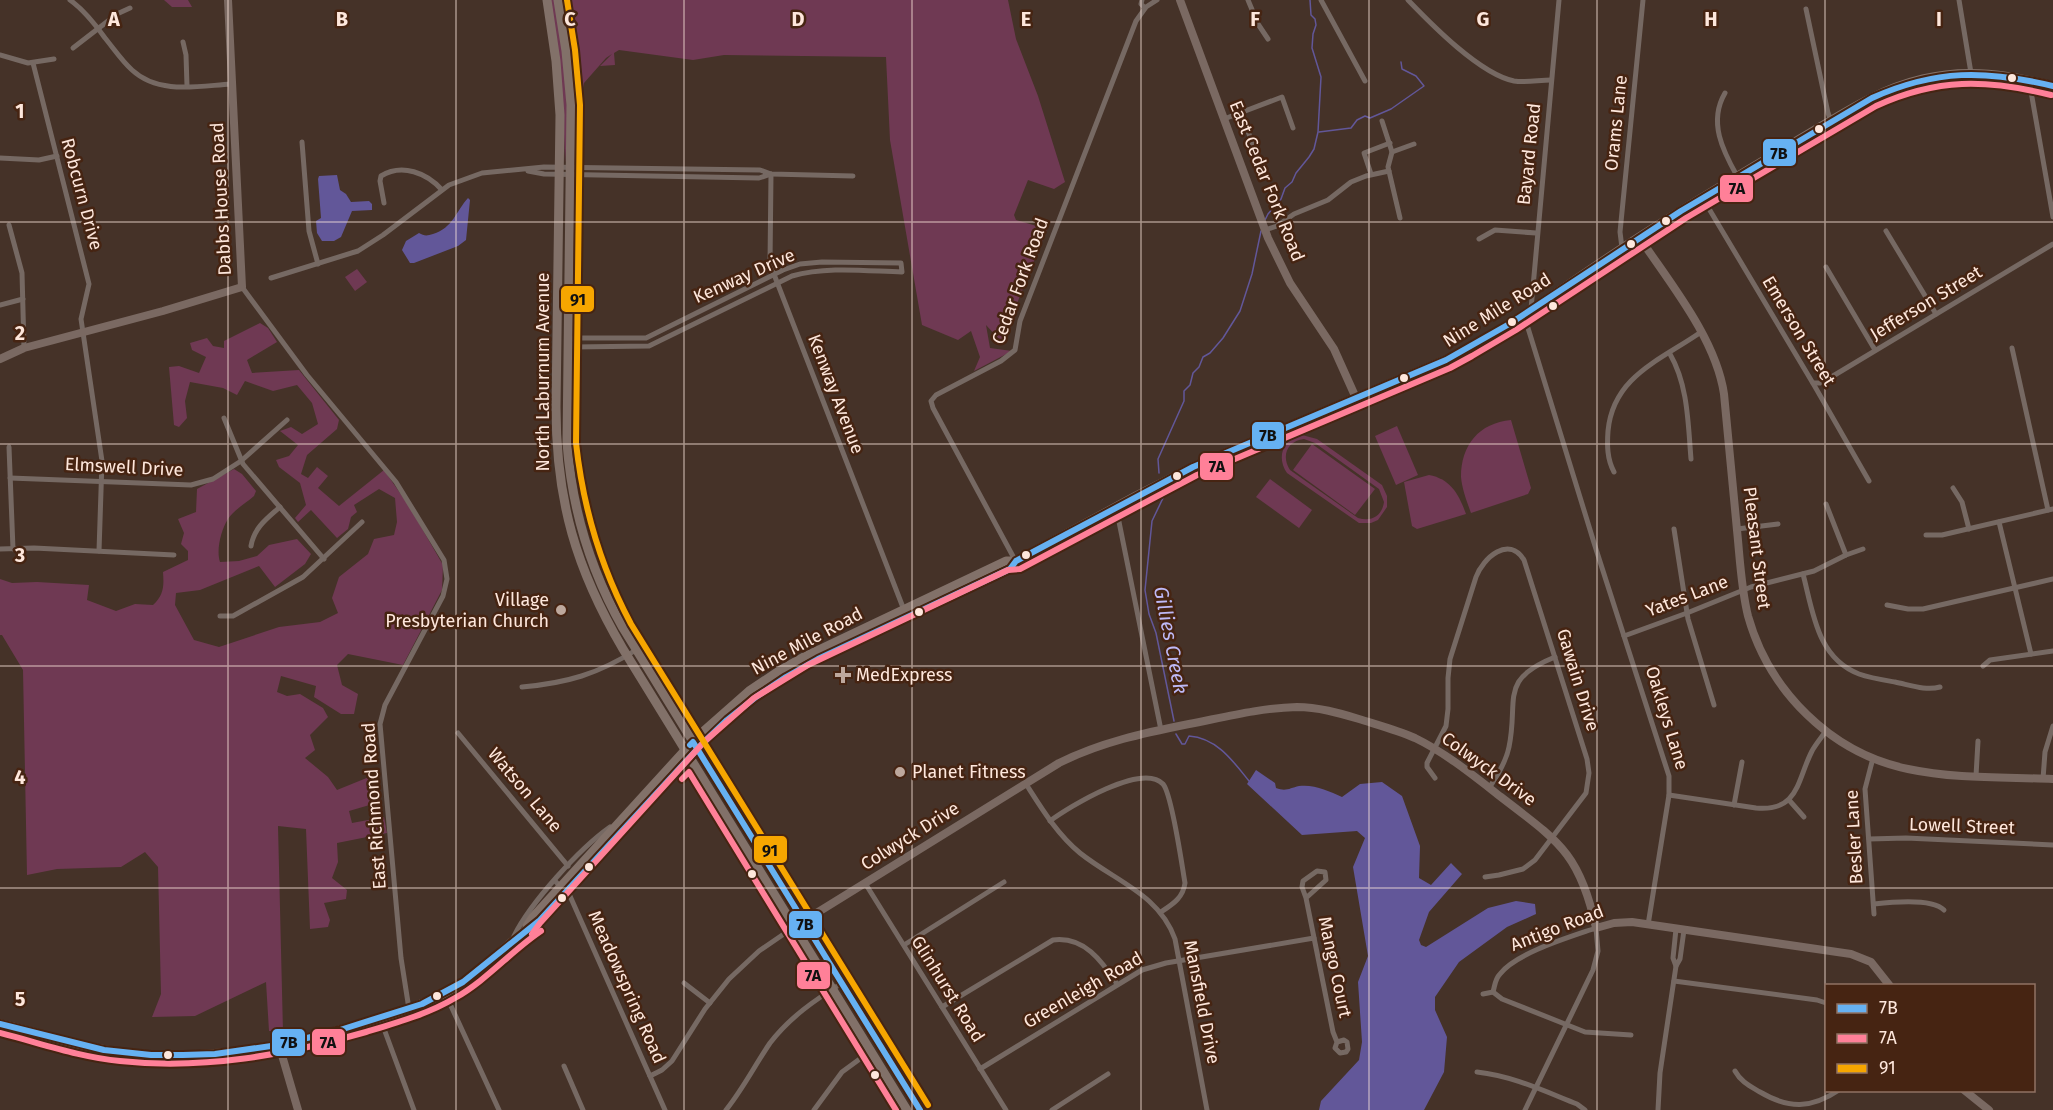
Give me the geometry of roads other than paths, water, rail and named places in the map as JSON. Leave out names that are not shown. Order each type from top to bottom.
[{"type":"main road","name":"North Laburnum Avenue","points":[[547,0],[558,76],[560,171],[556,445],[566,513],[576,551],[603,615],[627,656],[691,749]]},
{"type":"main road","name":"North Laburnum Avenue","points":[[558,0],[571,96],[567,442],[577,511],[589,554],[603,590],[691,749]]},
{"type":"main road","name":"Nine Mile Road","points":[[0,1024],[95,1048],[146,1054],[192,1055],[279,1045],[337,1032],[409,1009],[445,993],[480,970],[525,930],[540,920],[561,886],[691,749],[741,708],[786,677],[1006,561],[1016,561],[1193,467],[1446,360],[1528,313],[1622,248],[1702,197],[1892,88],[1924,79],[1971,73],[1997,74],[2053,86]]},
{"type":"main road","name":"Nine Mile Road","points":[[561,886],[691,749]]},
{"type":"main road","points":[[691,749],[736,833],[907,1110]]},
{"type":"main road","points":[[691,749],[757,846],[917,1109]]},
{"type":"main road","points":[[736,833],[743,836],[752,847],[757,846]]},
{"type":"street","points":[[70,0],[81,8],[126,64],[142,78],[165,86],[231,84]]},
{"type":"street","name":"Dabbs House Road","points":[[0,359],[24,348],[242,287],[228,0]]},
{"type":"street","points":[[1142,0],[1141,4],[1145,9],[1157,0]]},
{"type":"street","name":"East Cedar Fork Road","points":[[1180,0],[1265,231],[1290,283],[1334,349],[1356,398]]},
{"type":"street","points":[[1248,0],[1258,24],[1268,39]]},
{"type":"street","points":[[1321,0],[1365,81]]},
{"type":"street","points":[[1408,0],[1442,34],[1469,56],[1497,74],[1516,81],[1551,80]]},
{"type":"street","name":"Bayard Road","points":[[1528,313],[1559,0]]},
{"type":"street","name":"Orams Lane","points":[[1622,248],[1620,232],[1643,0]]},
{"type":"street","points":[[1959,0],[1971,73]]},
{"type":"street","points":[[73,48],[97,28],[130,8]]},
{"type":"street","name":"Cedar Fork Road","points":[[1016,561],[931,401],[936,395],[1000,362],[1014,352],[1020,321],[1105,97],[1136,21],[1145,9]]},
{"type":"street","points":[[1806,9],[1831,121]]},
{"type":"street","points":[[183,42],[186,55],[187,86]]},
{"type":"street","points":[[0,55],[33,63],[54,59]]},
{"type":"street","name":"Robcurn Drive","points":[[33,63],[88,274],[89,288],[81,316],[102,454],[99,551]]},
{"type":"street","points":[[2029,80],[2053,217]]},
{"type":"street","points":[[1725,93],[1719,103],[1718,133],[1722,150],[1737,176]]},
{"type":"street","points":[[1224,119],[1282,97],[1293,128]]},
{"type":"street","points":[[1241,112],[1254,148]]},
{"type":"street","points":[[1382,121],[1392,152],[1388,165],[1400,218]]},
{"type":"street","points":[[302,142],[309,231],[318,264]]},
{"type":"street","points":[[1371,174],[1364,153],[1390,143]]},
{"type":"street","points":[[1392,152],[1414,144]]},
{"type":"street","points":[[0,158],[39,160],[57,156]]},
{"type":"street","points":[[271,278],[344,256],[371,244],[442,190],[472,175],[491,171],[760,170],[771,174],[853,176]]},
{"type":"street","points":[[1265,231],[1277,226],[1294,213],[1328,200],[1351,182],[1371,174],[1389,171]]},
{"type":"street","points":[[384,203],[380,181],[381,176],[386,173],[417,172],[428,176],[442,190]]},
{"type":"street","name":"Kenway Avenue","points":[[771,174],[769,259],[905,614]]},
{"type":"street","name":"Emerson Street","points":[[1702,197],[1869,481]]},
{"type":"street","points":[[9,225],[22,273],[24,348]]},
{"type":"street","points":[[1479,239],[1495,230],[1536,233]]},
{"type":"street","points":[[1886,231],[1936,314]]},
{"type":"street","name":"Pleasant Street","points":[[1639,237],[1684,303],[1714,355],[1723,386],[1743,590],[1755,636],[1766,661],[1793,700],[1826,731],[1848,746],[1873,758],[1922,772],[2053,779]]},
{"type":"street","name":"Jefferson Street","points":[[1813,383],[1820,383],[1828,379],[2053,244]]},
{"type":"street","name":"Kenway Drive","points":[[822,262],[901,264],[902,272],[817,271],[792,276],[649,346],[574,347],[568,342],[574,338],[646,338],[774,275],[800,264],[822,262]]},
{"type":"street","points":[[1826,267],[1875,350]]},
{"type":"street","name":"East Richmond Road","points":[[242,287],[307,375],[391,475],[440,552],[446,568],[445,591],[385,705],[380,724],[401,958],[409,1009]]},
{"type":"street","points":[[0,305],[23,299]]},
{"type":"street","name":"Oakleys Lane","points":[[1528,313],[1624,636],[1668,770],[1669,795],[1648,925]]},
{"type":"street","points":[[1614,472],[1608,458],[1608,435],[1614,404],[1622,389],[1631,378],[1701,332]]},
{"type":"street","points":[[557,342],[568,342]]},
{"type":"street","points":[[1926,535],[1942,535],[2050,510],[2012,348]]},
{"type":"street","points":[[1670,354],[1679,372],[1683,389],[1691,459]]},
{"type":"street","points":[[224,418],[241,460],[324,559]]},
{"type":"street","name":"Elmswell Drive","points":[[10,478],[191,485],[213,480],[241,460],[287,420]]},
{"type":"street","points":[[9,447],[13,549]]},
{"type":"street","points":[[1953,488],[1962,502],[1969,529]]},
{"type":"street","points":[[1826,504],[1846,555]]},
{"type":"street","points":[[251,546],[257,529],[280,507]]},
{"type":"street","points":[[1116,507],[1161,730]]},
{"type":"street","points":[[220,616],[232,616],[293,584],[324,559],[362,522]]},
{"type":"street","points":[[1999,522],[2031,654]]},
{"type":"street","points":[[1737,529],[1778,524]]},
{"type":"street","points":[[1674,529],[1687,613],[1714,705]]},
{"type":"street","points":[[0,549],[174,555]]},
{"type":"street","name":"Gawain Drive","points":[[1434,749],[1448,717],[1448,678],[1453,648],[1478,572],[1482,564],[1492,555],[1508,549],[1517,551],[1522,556],[1587,759],[1588,786],[1581,801],[1528,866],[1485,877]]},
{"type":"street","name":"Yates Lane","points":[[1624,636],[1743,590],[1803,574],[1863,549]]},
{"type":"street","points":[[1803,574],[1820,636],[1828,650],[1839,662],[1866,676],[1929,689],[1940,687]]},
{"type":"street","points":[[1887,605],[1923,609],[2053,579]]},
{"type":"street","points":[[522,687],[572,680],[596,673],[636,650]]},
{"type":"street","points":[[1983,666],[1990,660],[2053,651]]},
{"type":"street","points":[[1489,788],[1500,772],[1507,755],[1515,687],[1528,670],[1555,657]]},
{"type":"street","name":"Colwyck Drive","points":[[650,1076],[662,1070],[672,1061],[710,1003],[746,963],[794,927],[1082,752],[1120,738],[1257,710],[1306,708],[1339,713],[1384,727],[1416,739],[1434,749],[1552,837],[1569,855],[1583,879],[1596,928],[1598,942],[1596,961],[1525,1110]]},
{"type":"street","points":[[2043,779],[2045,752],[2053,726]]},
{"type":"street","points":[[1669,795],[1766,809],[1779,806],[1790,800],[1812,751],[1826,731]]},
{"type":"street","name":"Watson Lane","points":[[458,733],[568,866]]},
{"type":"street","points":[[1976,776],[1978,741]]},
{"type":"street","points":[[1434,749],[1427,767],[1435,778]]},
{"type":"street","name":"Besler Lane","points":[[1873,758],[1865,789],[1874,914]]},
{"type":"street","points":[[1734,805],[1742,762]]},
{"type":"street","points":[[1050,821],[1081,801],[1110,788],[1144,778],[1156,779],[1166,788],[1185,883],[1183,894],[1179,899],[1161,912]]},
{"type":"street","name":"Mansfield Drive","points":[[1026,784],[1061,835],[1081,854],[1140,892],[1161,912],[1173,932],[1207,1110]]},
{"type":"street","points":[[1790,800],[1804,817]]},
{"type":"street","points":[[510,945],[524,917],[561,886],[568,866],[597,836],[620,822]]},
{"type":"street","name":"Lowell Street","points":[[1869,839],[1906,838],[2053,845]]},
{"type":"street","name":"Mango Court","points":[[1306,898],[1326,880],[1325,872],[1317,870],[1303,881],[1302,887],[1337,1042]]},
{"type":"street","points":[[904,945],[1004,882]]},
{"type":"street","name":"Glinhurst Road","points":[[865,883],[1006,1110]]},
{"type":"street","name":"Meadowspring Road","points":[[561,886],[665,1110]]},
{"type":"street","points":[[1874,904],[1928,903],[1944,910]]},
{"type":"street","name":"Antigo Road","points":[[1493,992],[1496,980],[1511,963],[1527,954],[1596,928],[1621,922],[1648,925]]},
{"type":"street","points":[[1648,925],[1860,956],[1875,966],[1888,984]]},
{"type":"street","points":[[1658,1110],[1660,1073],[1676,966],[1673,958],[1680,930]]},
{"type":"street","name":"Greenleigh Road","points":[[980,1069],[1142,970],[1180,961],[1314,938]]},
{"type":"street","points":[[942,1007],[1053,940],[1069,939],[1086,948],[1098,959],[1117,984]]},
{"type":"street","points":[[1674,981],[1825,1002]]},
{"type":"street","points":[[684,983],[710,1003]]},
{"type":"street","points":[[726,1110],[777,1035],[802,1010],[842,983]]},
{"type":"street","points":[[1483,994],[1493,992],[1502,999],[1565,1025],[1593,1033],[1631,1035]]},
{"type":"street","points":[[445,993],[499,1110]]},
{"type":"street","points":[[380,1018],[414,1110]]},
{"type":"street","points":[[279,1045],[298,1110]]},
{"type":"street","points":[[814,1110],[842,1072],[880,1045]]},
{"type":"street","points":[[564,1066],[583,1110]]},
{"type":"street","points":[[1735,1071],[1742,1082],[1779,1102],[1800,1104],[1820,1102],[1836,1092]]},
{"type":"street","points":[[1477,1072],[1504,1076],[1577,1104],[1585,1110]]},
{"type":"street","points":[[1052,1110],[1108,1074]]},
{"type":"street","points":[[1967,1092],[1989,1110]]},
{"type":"street","points":[[1820,1102],[1822,1110]]},
{"type":"waterway","points":[[1265,220],[1314,149],[1318,132],[1321,77],[1312,48],[1316,25],[1311,15],[1310,0]]},
{"type":"waterway","points":[[1319,132],[1351,128],[1357,120],[1365,116],[1370,118],[1391,109],[1424,86],[1416,76],[1402,69],[1401,62]]},
{"type":"waterway","points":[[1159,473],[1158,459],[1184,401],[1184,391],[1190,385],[1193,373],[1199,367],[1203,357],[1210,353],[1223,338],[1240,311],[1252,274],[1261,231]]},
{"type":"waterway","name":"Gillies Creek","points":[[1164,496],[1152,521],[1145,590],[1174,721]]},
{"type":"waterway","name":"Gillies Creek","points":[[1176,734],[1182,744],[1185,744],[1189,736],[1208,741],[1216,746],[1230,758],[1249,781]]},
{"type":"place","name":"Village Presbyterian Church","points":[[561,610]]},
{"type":"place","name":"MedExpress","points":[[843,675]]},
{"type":"place","name":"Planet Fitness","points":[[900,772]]}]
